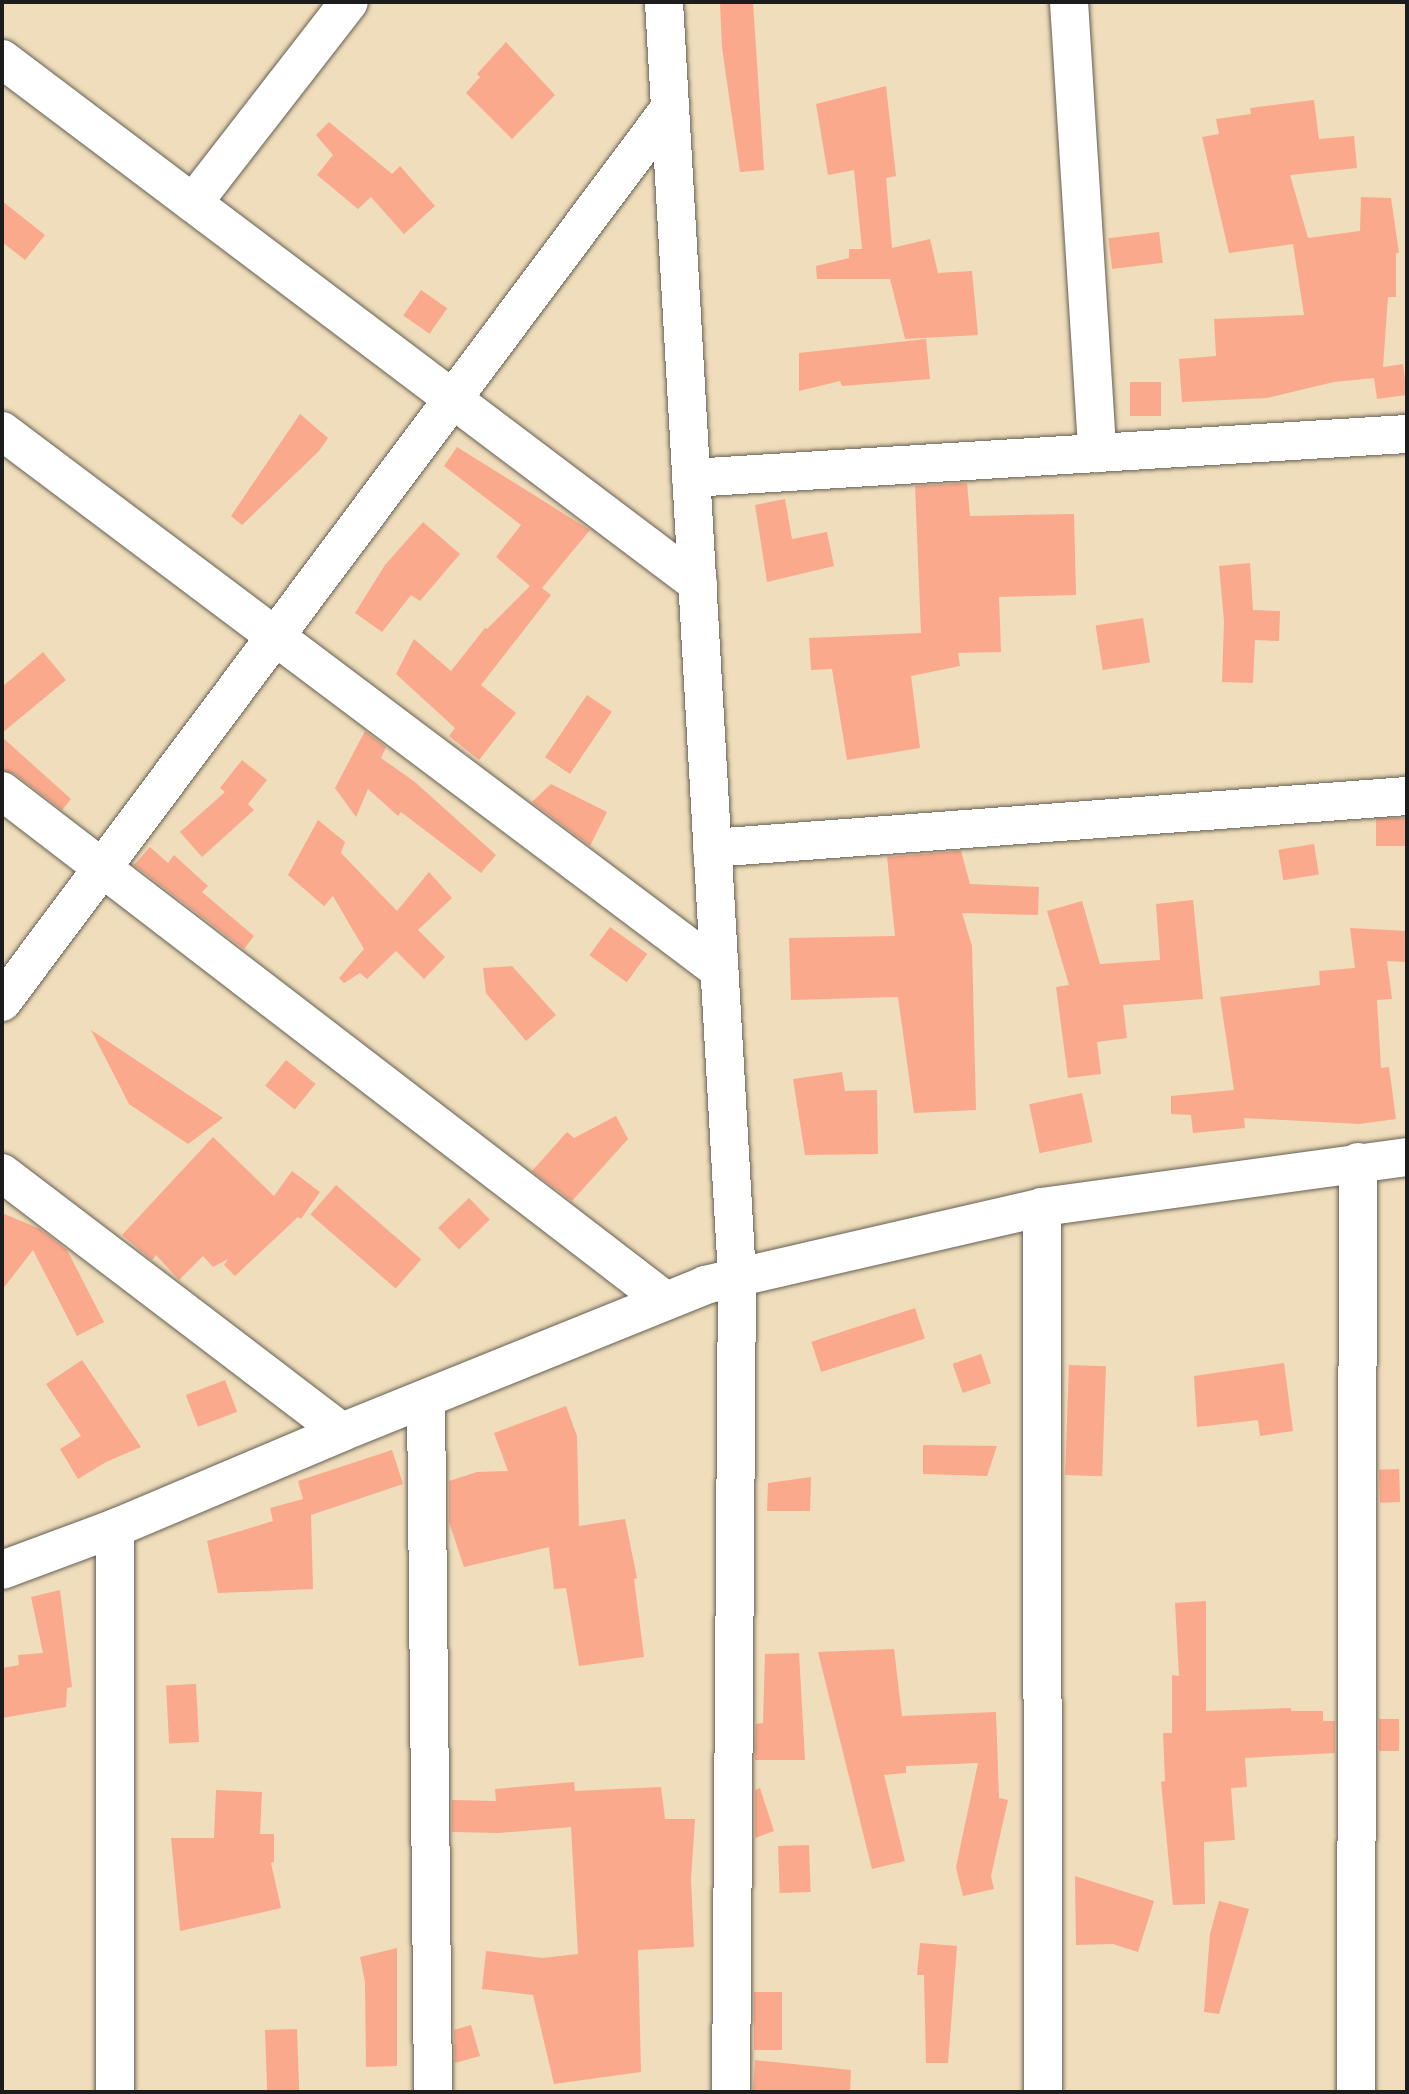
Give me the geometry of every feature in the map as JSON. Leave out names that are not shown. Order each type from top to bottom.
[{"type":"street","points":[[193,203],[349,2]]},
{"type":"street","points":[[664,2],[737,1277],[731,2092]]},
{"type":"street","points":[[1069,2],[1097,453]]},
{"type":"street","points":[[2,59],[698,584]]},
{"type":"street","points":[[2,1002],[670,107]]},
{"type":"street","points":[[2,431],[719,971]]},
{"type":"street","points":[[691,478],[1407,434]]},
{"type":"street","points":[[2,792],[666,1301]]},
{"type":"street","points":[[712,848],[1407,796]]},
{"type":"street","points":[[6,1562],[115,1528],[342,1432],[666,1301],[737,1277],[1042,1208],[1407,1157]]},
{"type":"street","points":[[1356,2092],[1357,1162]]},
{"type":"street","points":[[2,1173],[342,1432]]},
{"type":"street","points":[[1042,1208],[1043,2092]]},
{"type":"street","points":[[426,1400],[433,2092]]},
{"type":"street","points":[[115,1528],[116,2092]]},
{"type":"building","points":[[753,2],[764,170],[740,172],[722,48],[720,3]]},
{"type":"building","points":[[506,42],[555,95],[512,139],[466,93],[480,77],[477,74]]},
{"type":"building","points":[[886,86],[896,176],[886,178],[892,248],[930,239],[938,273],[972,271],[978,335],[905,339],[890,279],[817,279],[816,266],[849,258],[849,249],[862,249],[854,170],[828,175],[816,104]]},
{"type":"building","points":[[1314,100],[1319,139],[1354,136],[1357,168],[1290,175],[1308,238],[1360,231],[1361,197],[1391,198],[1399,253],[1396,253],[1396,297],[1388,297],[1383,367],[1403,364],[1407,395],[1377,399],[1374,378],[1334,382],[1267,398],[1182,402],[1179,359],[1216,356],[1214,319],[1304,315],[1293,244],[1229,253],[1202,137],[1219,134],[1216,119],[1251,114],[1250,108]]},
{"type":"building","points":[[329,122],[392,174],[400,166],[435,206],[404,234],[371,197],[358,209],[317,175],[333,155],[316,135]]},
{"type":"building","points":[[2,201],[45,235],[25,260],[2,242]]},
{"type":"building","points":[[1159,232],[1163,263],[1112,269],[1108,238]]},
{"type":"building","points":[[421,290],[447,308],[429,334],[403,315]]},
{"type":"building","points":[[926,339],[930,379],[842,386],[840,381],[799,391],[799,353]]},
{"type":"building","points":[[1130,382],[1161,382],[1161,416],[1130,416]]},
{"type":"building","points":[[300,414],[328,438],[319,451],[242,525],[231,516]]},
{"type":"building","points":[[457,447],[590,530],[542,588],[551,595],[481,685],[516,713],[479,760],[449,736],[455,728],[396,674],[414,639],[451,671],[485,628],[530,586],[496,557],[521,525],[444,466]]},
{"type":"building","points":[[967,483],[970,516],[1074,514],[1076,595],[999,597],[1001,652],[958,653],[960,666],[911,676],[920,748],[847,760],[832,669],[811,670],[809,638],[921,633],[915,486]]},
{"type":"building","points":[[785,499],[792,539],[827,532],[834,566],[767,582],[755,505]]},
{"type":"building","points":[[423,522],[460,554],[420,601],[411,595],[382,632],[355,613],[385,565]]},
{"type":"building","points":[[1250,563],[1253,610],[1280,611],[1279,641],[1255,640],[1253,683],[1222,682],[1224,621],[1219,566]]},
{"type":"building","points":[[1143,618],[1150,662],[1103,670],[1096,626]]},
{"type":"building","points":[[43,652],[66,680],[2,733],[2,687]]},
{"type":"building","points":[[587,695],[612,712],[570,774],[545,757]]},
{"type":"building","points":[[365,731],[386,747],[381,758],[415,782],[496,855],[481,873],[401,812],[398,816],[368,789],[356,817],[335,788]]},
{"type":"building","points":[[2,737],[71,799],[62,810],[15,774],[2,770]]},
{"type":"building","points":[[242,760],[267,780],[248,804],[254,810],[202,857],[180,832],[225,792],[220,788]]},
{"type":"building","points":[[551,784],[607,812],[590,846],[532,802]]},
{"type":"building","points":[[1376,818],[1407,818],[1407,846],[1376,846]]},
{"type":"building","points":[[318,820],[345,842],[341,853],[397,911],[429,872],[452,898],[418,930],[445,957],[424,979],[396,951],[367,979],[360,973],[344,983],[339,978],[364,949],[333,896],[324,906],[288,875]]},
{"type":"building","points":[[1314,844],[1319,875],[1283,880],[1278,850]]},
{"type":"building","points":[[150,847],[168,863],[174,855],[208,886],[202,892],[254,936],[244,949],[134,865]]},
{"type":"building","points":[[961,851],[970,884],[1039,887],[1038,915],[962,913],[972,946],[976,1110],[914,1113],[898,997],[791,1000],[789,938],[895,936],[887,857]]},
{"type":"building","points":[[1193,900],[1203,999],[1123,1005],[1127,1038],[1097,1042],[1101,1074],[1068,1078],[1056,987],[1069,985],[1047,911],[1082,901],[1100,964],[1160,960],[1156,904]]},
{"type":"building","points":[[610,927],[647,954],[627,982],[589,955]]},
{"type":"building","points":[[1350,928],[1407,931],[1407,962],[1387,961],[1392,999],[1377,1000],[1381,1068],[1389,1067],[1396,1119],[1359,1124],[1244,1118],[1245,1128],[1193,1133],[1191,1115],[1171,1114],[1171,1096],[1234,1090],[1220,997],[1320,985],[1319,971],[1355,968]]},
{"type":"building","points":[[512,966],[556,1015],[526,1041],[486,993],[483,968]]},
{"type":"building","points":[[91,1030],[223,1118],[188,1144],[129,1104]]},
{"type":"building","points":[[286,1060],[316,1084],[295,1110],[265,1086]]},
{"type":"building","points":[[842,1072],[845,1091],[877,1090],[878,1154],[805,1155],[793,1079]]},
{"type":"building","points":[[1082,1093],[1092,1142],[1040,1153],[1029,1104]]},
{"type":"building","points":[[616,1116],[628,1139],[572,1201],[532,1171],[567,1132],[574,1138]]},
{"type":"building","points":[[213,1137],[274,1196],[292,1171],[320,1192],[301,1219],[298,1217],[235,1276],[224,1265],[228,1259],[213,1267],[203,1256],[179,1280],[156,1255],[152,1260],[122,1235]]},
{"type":"building","points":[[336,1185],[421,1259],[396,1289],[310,1214]]},
{"type":"building","points":[[469,1198],[490,1220],[459,1249],[438,1228]]},
{"type":"building","points":[[2,1213],[40,1229],[67,1250],[104,1322],[77,1336],[33,1250],[2,1290]]},
{"type":"building","points":[[915,1308],[925,1338],[821,1372],[811,1342]]},
{"type":"building","points":[[981,1354],[991,1383],[963,1393],[953,1364]]},
{"type":"building","points":[[82,1360],[141,1447],[106,1462],[78,1479],[60,1449],[81,1436],[46,1384]]},
{"type":"building","points":[[1284,1363],[1293,1431],[1260,1436],[1258,1420],[1197,1427],[1194,1376]]},
{"type":"building","points":[[1069,1365],[1106,1366],[1102,1476],[1065,1475]]},
{"type":"building","points":[[225,1380],[237,1412],[198,1427],[186,1395]]},
{"type":"building","points":[[566,1406],[577,1436],[579,1526],[625,1519],[637,1578],[634,1579],[644,1657],[579,1666],[566,1588],[554,1589],[549,1547],[464,1567],[449,1522],[449,1481],[477,1472],[508,1471],[494,1433]]},
{"type":"building","points":[[923,1445],[997,1446],[987,1476],[923,1474]]},
{"type":"building","points":[[392,1450],[403,1484],[311,1515],[313,1589],[218,1593],[207,1541],[273,1521],[270,1508],[303,1499],[298,1481]]},
{"type":"building","points":[[1399,1469],[1400,1502],[1380,1503],[1379,1470]]},
{"type":"building","points":[[811,1477],[810,1511],[767,1511],[768,1483]]},
{"type":"building","points":[[60,1590],[72,1687],[67,1688],[66,1707],[2,1718],[2,1668],[19,1665],[18,1655],[43,1653],[31,1597]]},
{"type":"building","points":[[1206,1601],[1206,1711],[1291,1708],[1291,1711],[1323,1711],[1323,1721],[1335,1721],[1335,1753],[1245,1758],[1247,1787],[1231,1788],[1235,1840],[1204,1842],[1205,1904],[1173,1905],[1161,1782],[1165,1781],[1163,1733],[1172,1733],[1172,1675],[1179,1676],[1175,1603]]},
{"type":"building","points":[[894,1649],[902,1716],[996,1712],[999,1798],[1008,1800],[991,1876],[994,1889],[963,1896],[956,1867],[978,1763],[906,1766],[906,1773],[884,1775],[905,1861],[872,1869],[818,1652]]},
{"type":"building","points":[[799,1653],[805,1760],[755,1760],[756,1724],[763,1723],[765,1654]]},
{"type":"building","points":[[196,1684],[199,1742],[169,1743],[166,1686]]},
{"type":"building","points":[[1379,1719],[1399,1719],[1399,1751],[1379,1751]]},
{"type":"building","points":[[574,1782],[575,1791],[661,1787],[665,1819],[695,1819],[691,1879],[694,1947],[638,1950],[641,2072],[554,2084],[533,1995],[482,1989],[486,1951],[542,1958],[578,1954],[571,1827],[499,1833],[452,1832],[452,1800],[496,1801],[495,1789]]},
{"type":"building","points":[[760,1788],[774,1831],[755,1838],[755,1790]]},
{"type":"building","points":[[216,1790],[262,1792],[260,1834],[274,1834],[274,1862],[271,1863],[281,1908],[180,1931],[171,1838],[214,1838]]},
{"type":"building","points":[[809,1845],[811,1892],[780,1893],[778,1846]]},
{"type":"building","points":[[1075,1876],[1154,1901],[1138,1952],[1113,1944],[1076,1945]]},
{"type":"building","points":[[1219,1901],[1249,1909],[1219,2014],[1204,2012],[1210,1934]]},
{"type":"building","points":[[920,1943],[957,1946],[948,2063],[926,2063],[924,1975],[917,1975]]},
{"type":"building","points":[[397,1948],[397,2066],[366,2067],[365,1982],[360,1957]]},
{"type":"building","points":[[754,1992],[782,1992],[782,2050],[754,2050]]},
{"type":"building","points":[[471,2025],[480,2056],[455,2063],[454,2030]]},
{"type":"building","points":[[297,2029],[299,2092],[267,2092],[265,2030]]},
{"type":"building","points":[[755,2060],[851,2070],[850,2092],[753,2092]]}]
